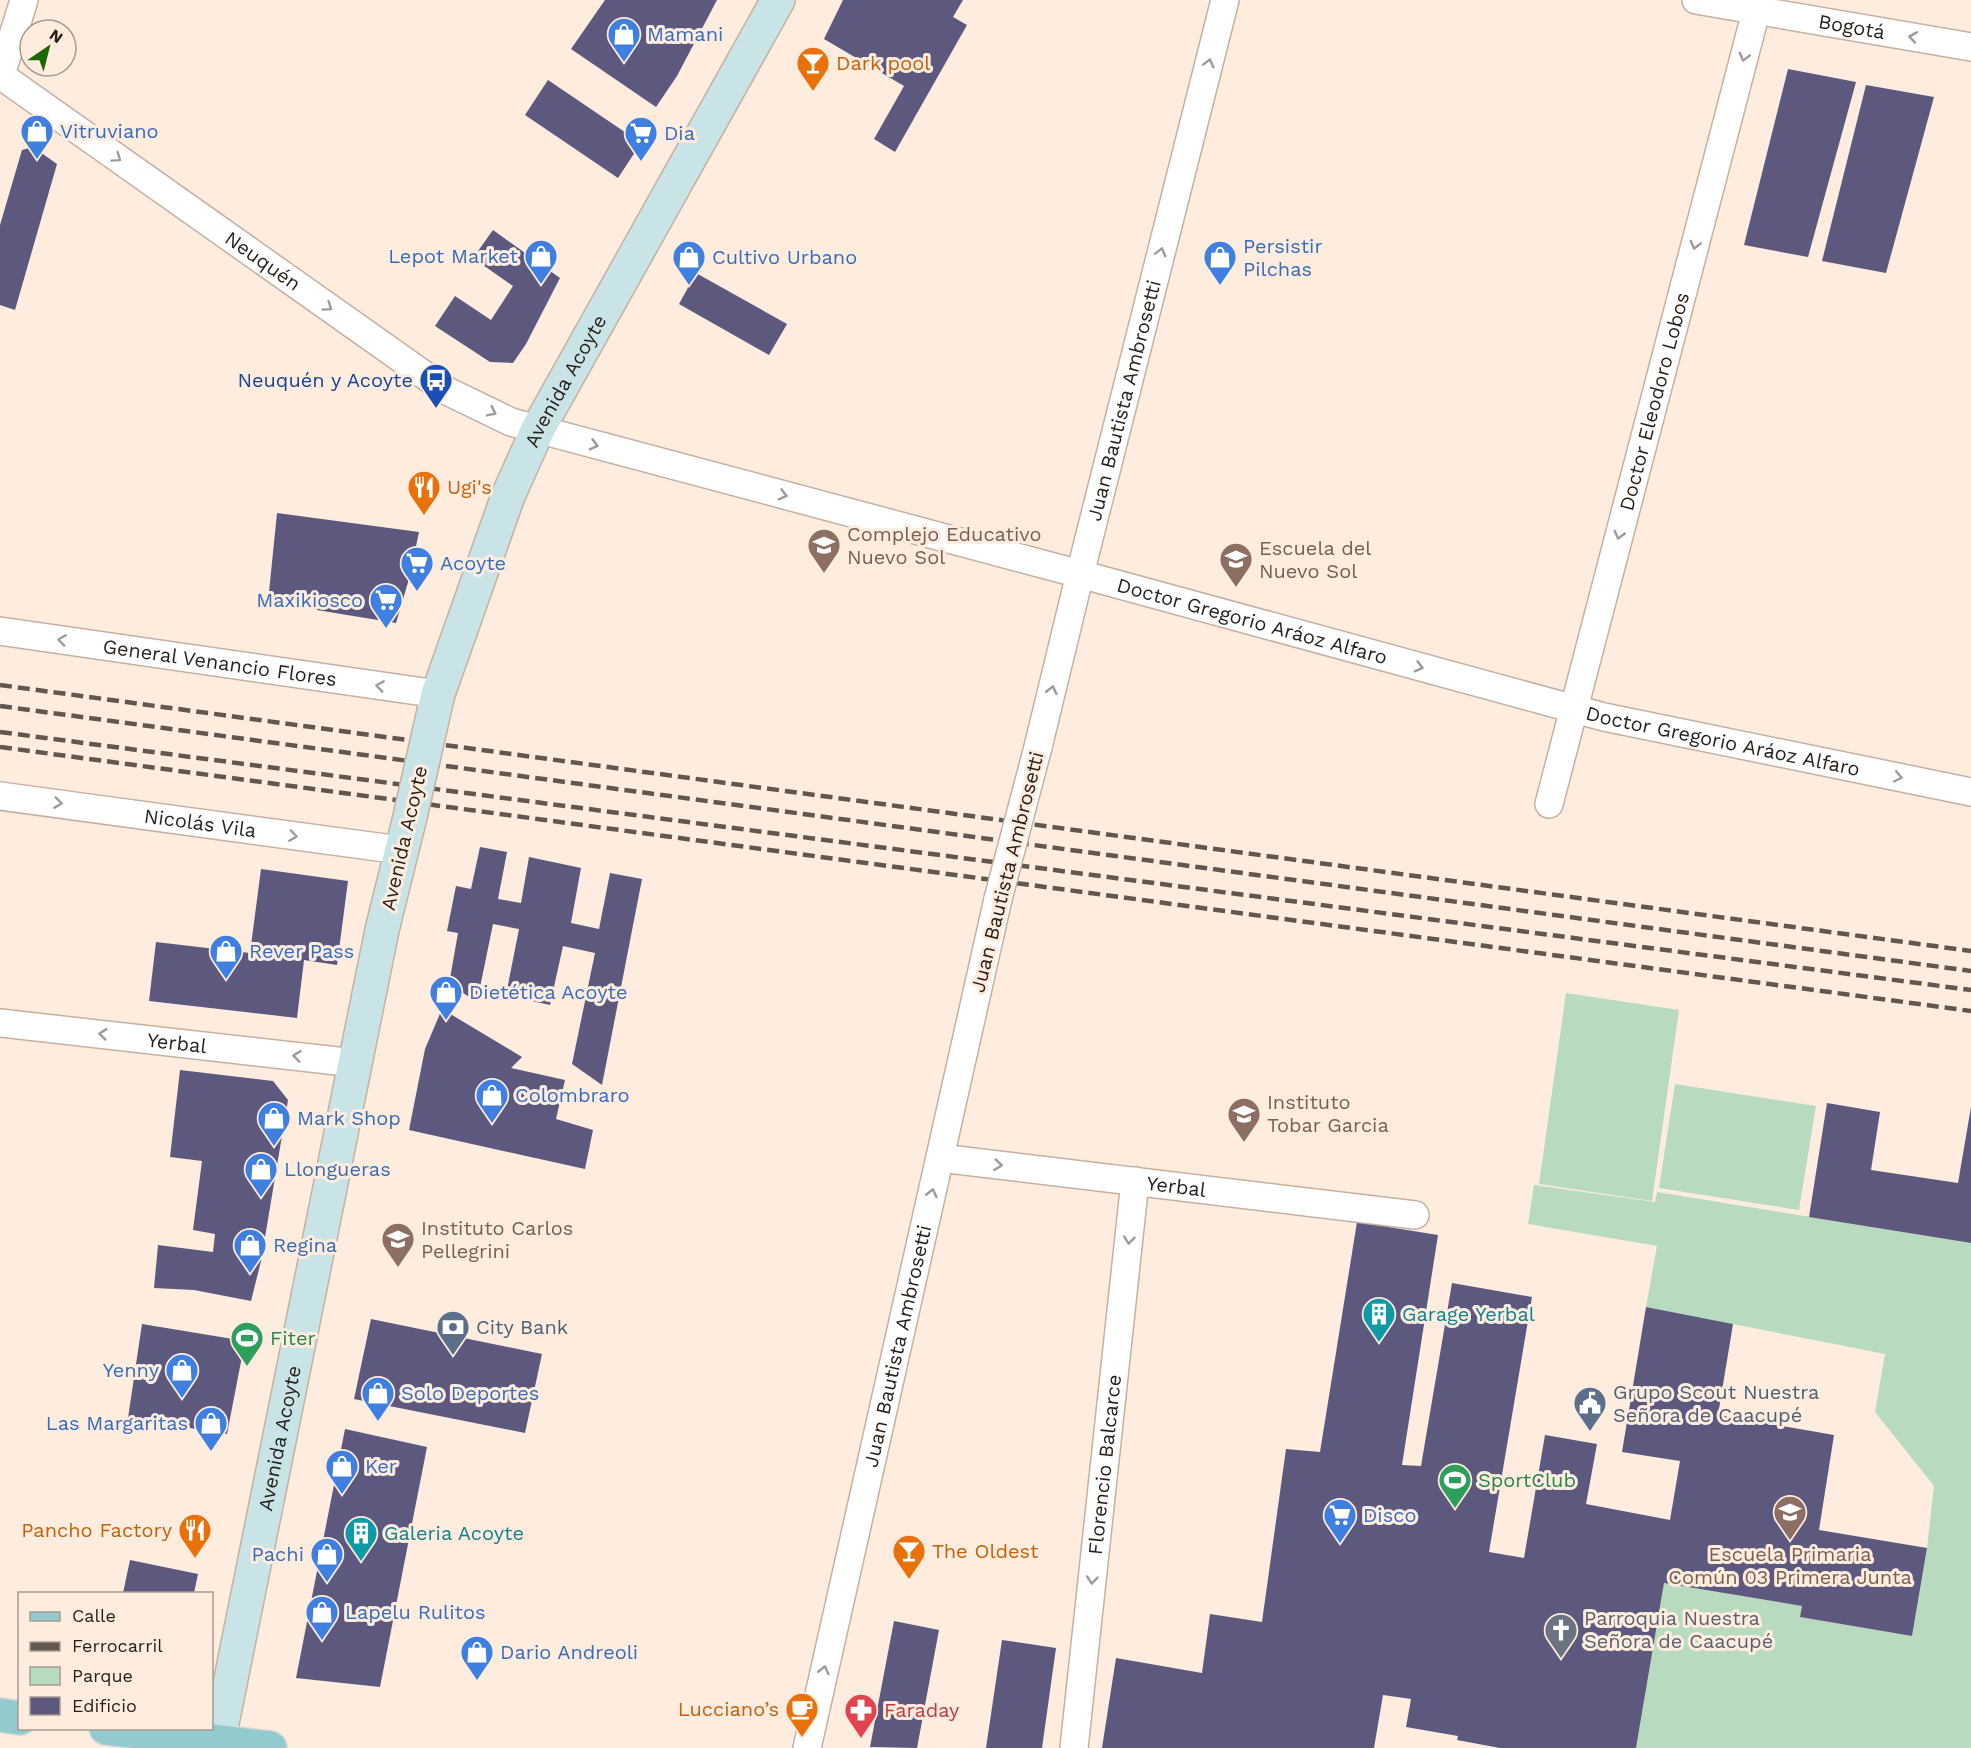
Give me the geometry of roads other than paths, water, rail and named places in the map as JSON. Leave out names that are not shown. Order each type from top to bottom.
[{"type":"main road","name":"Avenida Acoyte","points":[[218,1745],[355,1063],[400,850],[410,817],[436,703],[508,496],[538,429],[778,0]]},
{"type":"main road","points":[[0,1715],[18,1718]]},
{"type":"main road","points":[[119,1730],[218,1745],[270,1748]]},
{"type":"street","points":[[0,77],[24,0]]},
{"type":"street","name":"Juan Bautista Ambrosetti","points":[[807,1748],[998,899],[1225,0]]},
{"type":"street","name":"Bogotá","points":[[1696,0],[1757,5],[1971,47]]},
{"type":"street","name":"Doctor Eleodoro Lobos","points":[[1549,804],[1757,5]]},
{"type":"street","name":"Neuquén","points":[[0,77],[447,391],[511,422],[538,429]]},
{"type":"street","name":"Doctor Gregorio Aráoz Alfaro","points":[[538,429],[1080,573],[1604,717],[1971,792]]},
{"type":"street","name":"General Venancio Flores","points":[[0,631],[436,703]]},
{"type":"street","name":"Nicolás Vila","points":[[0,796],[400,850]]},
{"type":"street","name":"Yerbal","points":[[0,1023],[355,1063]]},
{"type":"street","name":"Yerbal","points":[[940,1158],[1415,1215]]},
{"type":"street","name":"Florencio Balcarce","points":[[1074,1748],[1135,1182]]},
{"type":"railway","points":[[0,685],[1971,951]]},
{"type":"railway","points":[[0,706],[1971,971]]},
{"type":"railway","points":[[0,732],[1971,990]]},
{"type":"railway","points":[[0,747],[1971,1011]]},
{"type":"place","name":"Mamani","points":[[624,63]]},
{"type":"place","name":"Dark pool","points":[[813,92]]},
{"type":"place","name":"Vitruviano","points":[[37,160]]},
{"type":"place","name":"Dia","points":[[641,162]]},
{"type":"place","name":"Lepot Market","points":[[541,285]]},
{"type":"place","name":"Cultivo Urbano","points":[[689,286]]},
{"type":"place","name":"Persistir Pilchas","points":[[1220,286]]},
{"type":"place","name":"Neuquén y Acoyte","points":[[436,409]]},
{"type":"place","name":"Ugi's","points":[[424,516]]},
{"type":"place","name":"Complejo Educativo Nuevo Sol","points":[[824,574]]},
{"type":"place","name":"Escuela del Nuevo Sol","points":[[1236,588]]},
{"type":"place","name":"Acoyte","points":[[417,592]]},
{"type":"place","name":"Maxikiosco","points":[[386,629]]},
{"type":"place","name":"Rever Pass","points":[[226,980]]},
{"type":"place","name":"Dietética Acoyte","points":[[446,1021]]},
{"type":"place","name":"Colombraro","points":[[492,1124]]},
{"type":"place","name":"Instituto Tobar Garcia","points":[[1244,1143]]},
{"type":"place","name":"Mark Shop","points":[[274,1147]]},
{"type":"place","name":"Llongueras","points":[[261,1198]]},
{"type":"place","name":"Instituto Carlos Pellegrini","points":[[398,1268]]},
{"type":"place","name":"Regina","points":[[250,1274]]},
{"type":"place","name":"Garage Yerbal","points":[[1379,1343]]},
{"type":"place","name":"City Bank","points":[[453,1356]]},
{"type":"place","name":"Fiter","points":[[247,1367]]},
{"type":"place","name":"Yenny","points":[[182,1399]]},
{"type":"place","name":"Solo Deportes","points":[[378,1422]]},
{"type":"place","name":"Grupo Scout Nuestra Señora de Caacupé","points":[[1590,1432]]},
{"type":"place","name":"Las Margaritas","points":[[211,1452]]},
{"type":"place","name":"Ker","points":[[342,1495]]},
{"type":"place","name":"SportClub","points":[[1455,1509]]},
{"type":"place","name":"Escuela Primaria Común 03 Primera Junta","points":[[1790,1541]]},
{"type":"place","name":"Disco","points":[[1340,1544]]},
{"type":"place","name":"Pancho Factory","points":[[195,1559]]},
{"type":"place","name":"Galeria Acoyte","points":[[361,1562]]},
{"type":"place","name":"The Oldest","points":[[909,1580]]},
{"type":"place","name":"Pachi","points":[[327,1583]]},
{"type":"place","name":"Lapelu Rulitos","points":[[322,1641]]},
{"type":"place","name":"Parroquia Nuestra Señora de Caacupé","points":[[1561,1659]]},
{"type":"place","name":"Dario Andreoli","points":[[477,1681]]},
{"type":"place","name":"Lucciano’s","points":[[802,1738]]},
{"type":"place","name":"Faraday","points":[[861,1739]]}]
